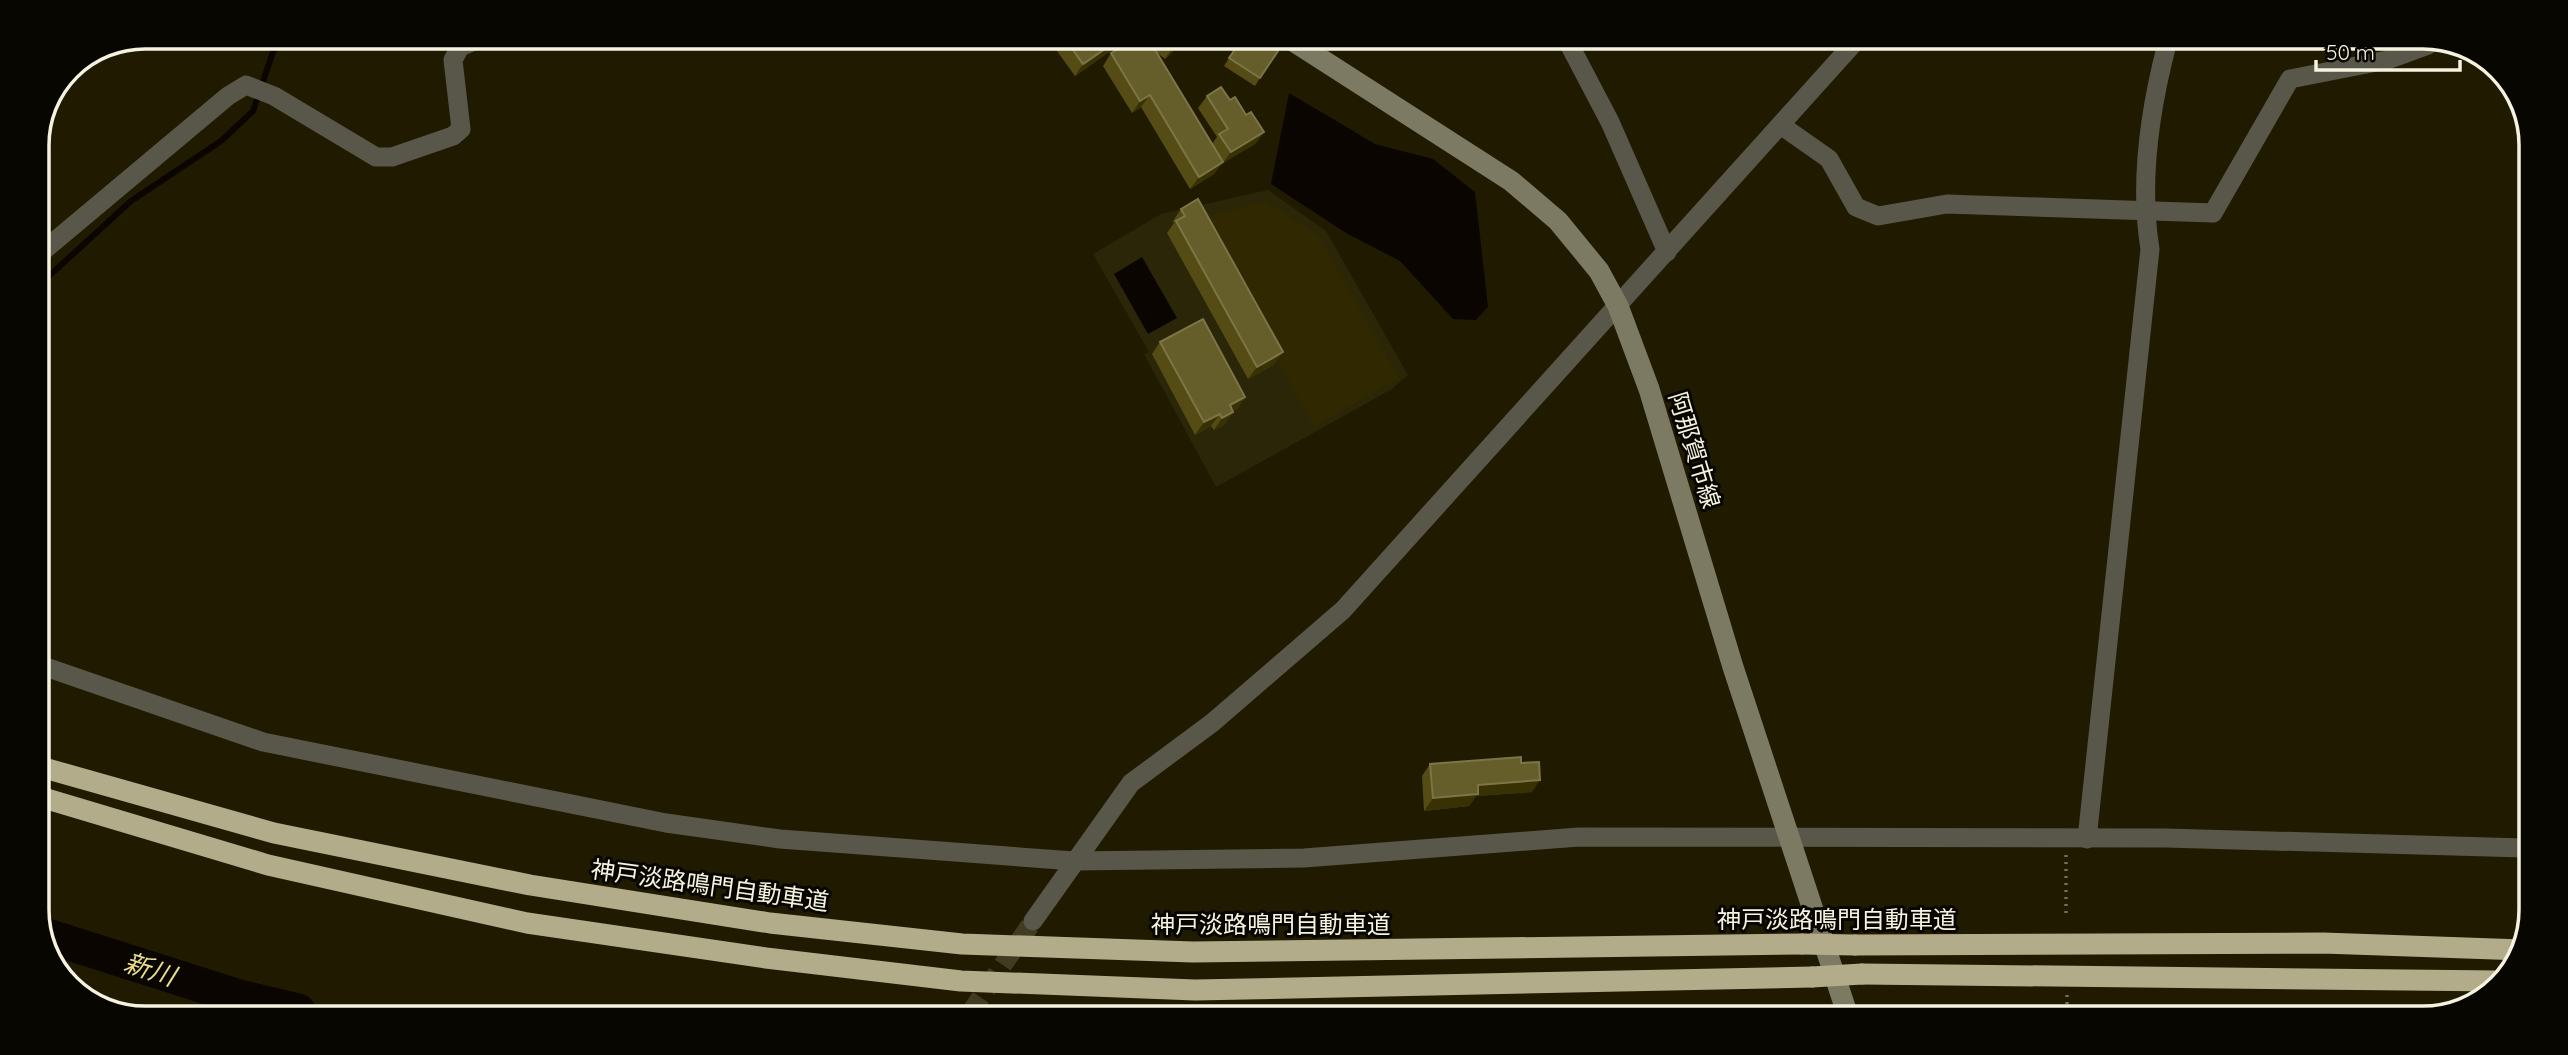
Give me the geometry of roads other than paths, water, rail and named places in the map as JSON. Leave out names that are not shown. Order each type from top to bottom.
[{"type":"highway","name":"神戸淡路鳴門自動車道","points":[[49,769],[274,833],[530,886],[770,923],[962,944],[1193,951],[1802,944],[2323,943],[2511,950]]},
{"type":"highway","points":[[49,800],[268,865],[527,923],[766,958],[961,981],[1195,989],[1862,974],[2486,982]]},
{"type":"main road","name":"阿那賀市線","points":[[1305,49],[1511,181],[1558,221],[1599,271],[1618,306],[1649,389],[1732,667],[1845,1006]]},
{"type":"street","points":[[49,246],[228,96],[248,86],[272,96],[376,157],[392,157],[442,142],[461,129],[453,60],[459,49]]},
{"type":"street","points":[[1572,49],[1610,122],[1667,252]]},
{"type":"street","points":[[1033,921],[1131,783],[1212,723],[1343,610],[1849,49]]},
{"type":"street","points":[[2087,839],[2150,249],[2144,212],[2154,93],[2166,49]]},
{"type":"street","points":[[1782,126],[1829,159],[1856,208],[1878,216],[1947,204],[2213,213],[2290,79],[2387,60],[2417,49]]},
{"type":"street","points":[[49,668],[262,742],[666,823],[780,839],[1074,861],[1304,858],[1579,837],[2087,839],[2519,848]]},
{"type":"waterway","points":[[49,276],[131,201],[221,141],[253,111],[275,49]]},
{"type":"waterway","name":"新川","points":[[53,938],[239,997],[277,1006]]},
{"type":"tunnel","points":[[975,1006],[1033,921]]}]
